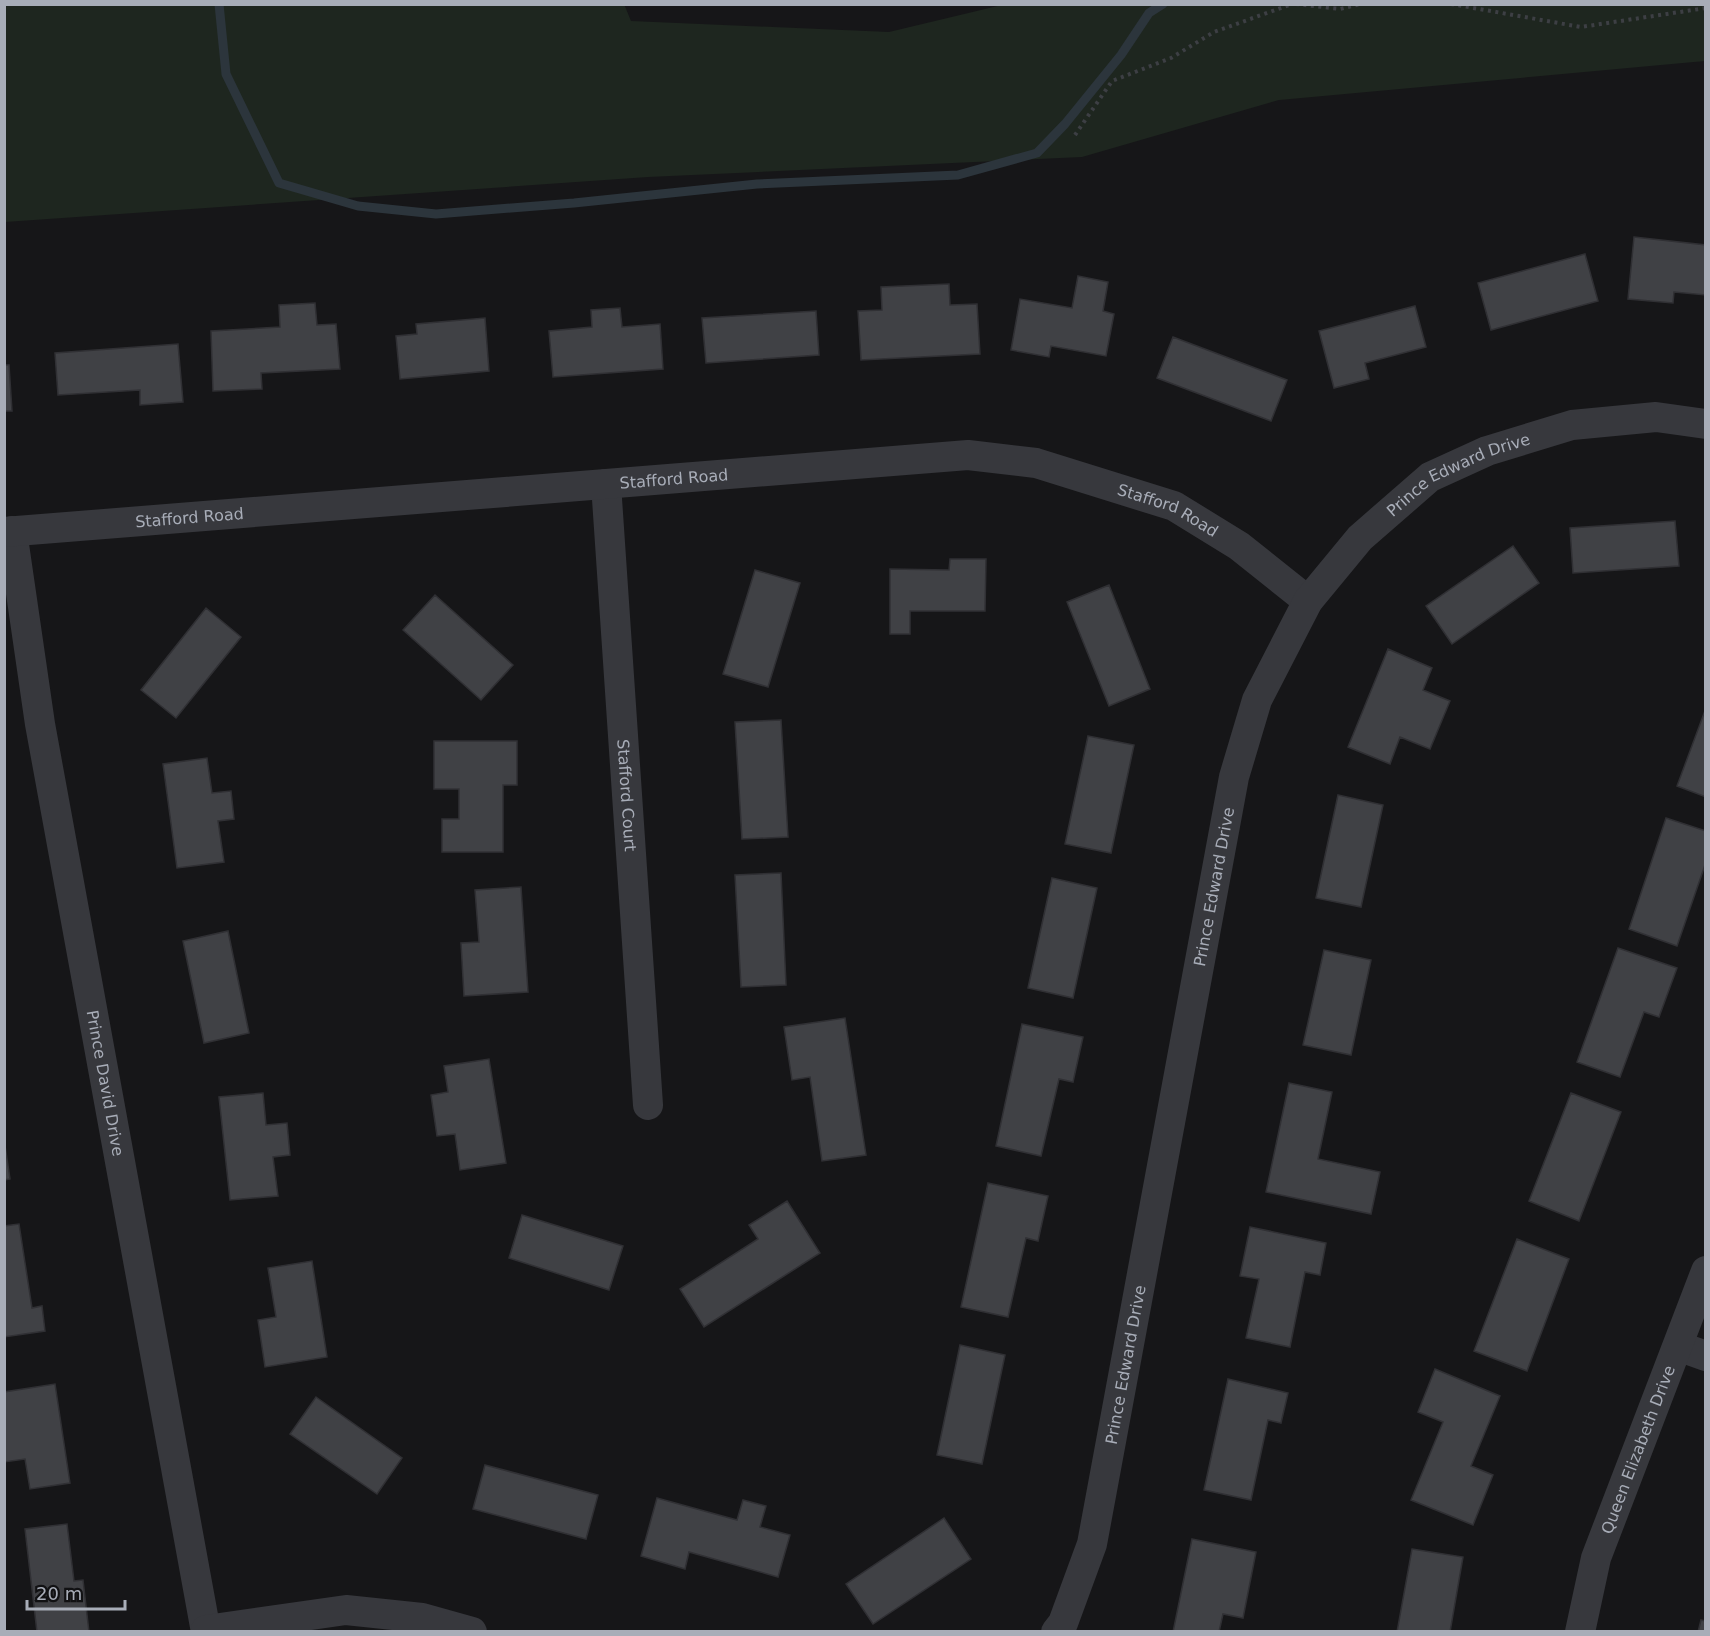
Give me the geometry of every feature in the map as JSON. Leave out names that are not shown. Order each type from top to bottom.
[{"type":"street","name":"Prince Edward Drive","points":[[1056,1632],[1063,1623],[1092,1544],[1234,777],[1257,700],[1308,601],[1360,538],[1431,477],[1487,451],[1572,426],[1656,417],[1706,424]]},
{"type":"street","name":"Stafford Road","points":[[8,531],[968,455],[1036,463],[1174,506],[1239,546],[1308,601]]},
{"type":"street","name":"Stafford Court","points":[[606,484],[648,1105]]},
{"type":"street","name":"Prince David Drive","points":[[8,531],[40,724],[206,1631]]},
{"type":"street","name":"Queen Elizabeth Drive","points":[[1580,1632],[1596,1558],[1706,1271]]},
{"type":"street","points":[[1678,1346],[1706,1356]]},
{"type":"street","points":[[206,1631],[346,1610],[422,1618],[472,1632]]},
{"type":"path","points":[[1075,135],[1112,81],[1171,58],[1214,32],[1294,4],[1340,9],[1362,4]]},
{"type":"path","points":[[1451,4],[1581,27],[1706,8]]},
{"type":"shaded area","points":[[624,4],[631,21],[889,32],[1006,4],[1705,5],[1705,61],[1279,100],[1082,157],[648,177],[5,222],[5,5]]},
{"type":"building","points":[[1634,237],[1706,245],[1706,295],[1674,292],[1673,303],[1628,299]]},
{"type":"building","points":[[1585,254],[1598,301],[1491,330],[1478,283]]},
{"type":"building","points":[[1078,276],[1108,282],[1103,311],[1114,314],[1106,356],[1051,346],[1049,357],[1011,350],[1020,299],[1072,308]]},
{"type":"building","points":[[949,284],[950,305],[977,304],[980,354],[861,360],[858,311],[882,310],[881,287]]},
{"type":"building","points":[[315,303],[317,325],[336,324],[340,369],[261,373],[262,389],[213,391],[211,331],[280,327],[279,305]]},
{"type":"building","points":[[1415,306],[1426,347],[1365,363],[1369,379],[1334,388],[1319,331]]},
{"type":"building","points":[[620,308],[622,327],[660,324],[663,369],[553,377],[549,331],[592,327],[591,310]]},
{"type":"building","points":[[816,311],[819,355],[706,363],[702,318]]},
{"type":"building","points":[[485,318],[489,371],[400,379],[396,336],[417,334],[416,324]]},
{"type":"building","points":[[1173,337],[1287,380],[1271,421],[1157,378]]},
{"type":"building","points":[[178,344],[183,402],[140,405],[140,390],[58,395],[55,353]]},
{"type":"building","points":[[4,365],[9,365],[12,411],[4,411]]},
{"type":"building","points":[[1675,521],[1679,566],[1573,573],[1570,528]]},
{"type":"building","points":[[1513,546],[1539,583],[1452,644],[1426,606]]},
{"type":"building","points":[[950,559],[986,559],[985,611],[910,611],[910,634],[890,634],[890,569],[949,570]]},
{"type":"building","points":[[755,570],[800,583],[768,687],[723,674]]},
{"type":"building","points":[[1109,585],[1150,689],[1109,706],[1067,602]]},
{"type":"building","points":[[435,595],[513,665],[481,700],[403,630]]},
{"type":"building","points":[[206,608],[241,637],[176,718],[141,690]]},
{"type":"building","points":[[1388,649],[1432,668],[1423,690],[1450,701],[1430,749],[1400,737],[1390,764],[1348,747]]},
{"type":"building","points":[[1706,708],[1706,797],[1677,786]]},
{"type":"building","points":[[781,720],[788,837],[742,839],[735,722]]},
{"type":"building","points":[[1088,736],[1134,745],[1111,853],[1065,844]]},
{"type":"building","points":[[434,741],[517,741],[517,785],[503,785],[503,852],[442,852],[442,819],[459,819],[459,789],[434,789]]},
{"type":"building","points":[[207,758],[212,793],[231,791],[234,819],[218,821],[224,862],[177,868],[163,764]]},
{"type":"building","points":[[1338,795],[1383,805],[1361,907],[1316,898]]},
{"type":"building","points":[[1666,818],[1706,831],[1706,862],[1677,946],[1629,929]]},
{"type":"building","points":[[781,873],[786,985],[741,987],[735,875]]},
{"type":"building","points":[[1052,878],[1097,888],[1073,998],[1028,988]]},
{"type":"building","points":[[521,887],[528,992],[464,996],[461,943],[479,942],[475,890]]},
{"type":"building","points":[[228,931],[249,1033],[204,1043],[183,941]]},
{"type":"building","points":[[1618,948],[1677,968],[1659,1017],[1644,1012],[1620,1077],[1577,1062]]},
{"type":"building","points":[[1324,950],[1371,960],[1351,1055],[1303,1045]]},
{"type":"building","points":[[845,1018],[866,1155],[822,1161],[810,1077],[792,1080],[784,1027]]},
{"type":"building","points":[[1022,1024],[1083,1037],[1073,1082],[1059,1079],[1041,1156],[996,1146]]},
{"type":"building","points":[[489,1059],[506,1163],[460,1170],[455,1134],[437,1136],[431,1095],[448,1092],[444,1066]]},
{"type":"building","points":[[1289,1083],[1332,1092],[1318,1159],[1380,1172],[1371,1214],[1266,1192]]},
{"type":"building","points":[[263,1093],[266,1125],[287,1123],[290,1155],[273,1157],[278,1196],[230,1200],[219,1097]]},
{"type":"building","points":[[1571,1093],[1621,1112],[1579,1221],[1529,1201]]},
{"type":"building","points":[[4,1139],[10,1179],[4,1180]]},
{"type":"building","points":[[988,1183],[1048,1196],[1038,1241],[1026,1238],[1008,1317],[961,1307]]},
{"type":"building","points":[[787,1201],[820,1253],[704,1327],[680,1289],[758,1239],[749,1225]]},
{"type":"building","points":[[522,1215],[623,1246],[609,1290],[509,1258]]},
{"type":"building","points":[[19,1224],[32,1308],[42,1306],[45,1331],[4,1337],[4,1226]]},
{"type":"building","points":[[1250,1227],[1326,1243],[1320,1275],[1305,1272],[1290,1347],[1246,1338],[1259,1279],[1240,1276]]},
{"type":"building","points":[[1517,1239],[1569,1259],[1527,1371],[1474,1351]]},
{"type":"building","points":[[312,1261],[327,1357],[265,1367],[258,1320],[276,1317],[268,1268]]},
{"type":"building","points":[[960,1345],[1005,1355],[982,1464],[937,1455]]},
{"type":"building","points":[[1435,1369],[1500,1396],[1471,1466],[1493,1475],[1473,1525],[1411,1500],[1443,1422],[1418,1412]]},
{"type":"building","points":[[1228,1379],[1288,1393],[1281,1423],[1268,1420],[1251,1500],[1204,1490]]},
{"type":"building","points":[[55,1384],[70,1483],[30,1489],[25,1459],[4,1462],[4,1392]]},
{"type":"building","points":[[316,1397],[402,1458],[377,1494],[290,1434]]},
{"type":"building","points":[[485,1465],[598,1495],[586,1539],[473,1509]]},
{"type":"building","points":[[657,1498],[737,1520],[743,1500],[766,1506],[760,1527],[790,1535],[778,1577],[689,1552],[685,1569],[641,1556]]},
{"type":"building","points":[[944,1518],[971,1559],[873,1624],[846,1584]]},
{"type":"building","points":[[67,1524],[74,1581],[83,1580],[89,1632],[37,1632],[25,1529]]},
{"type":"building","points":[[1192,1539],[1256,1552],[1243,1618],[1223,1614],[1219,1632],[1173,1632]]},
{"type":"building","points":[[1412,1549],[1463,1557],[1450,1632],[1397,1632]]},
{"type":"building","points":[[1701,1620],[1706,1621],[1706,1632],[1698,1632]]},
{"type":"waterway","points":[[219,4],[226,74],[279,183],[358,206],[436,214],[574,203],[757,184],[958,175],[1037,153],[1065,124],[1121,55],[1149,13],[1163,4]]}]
